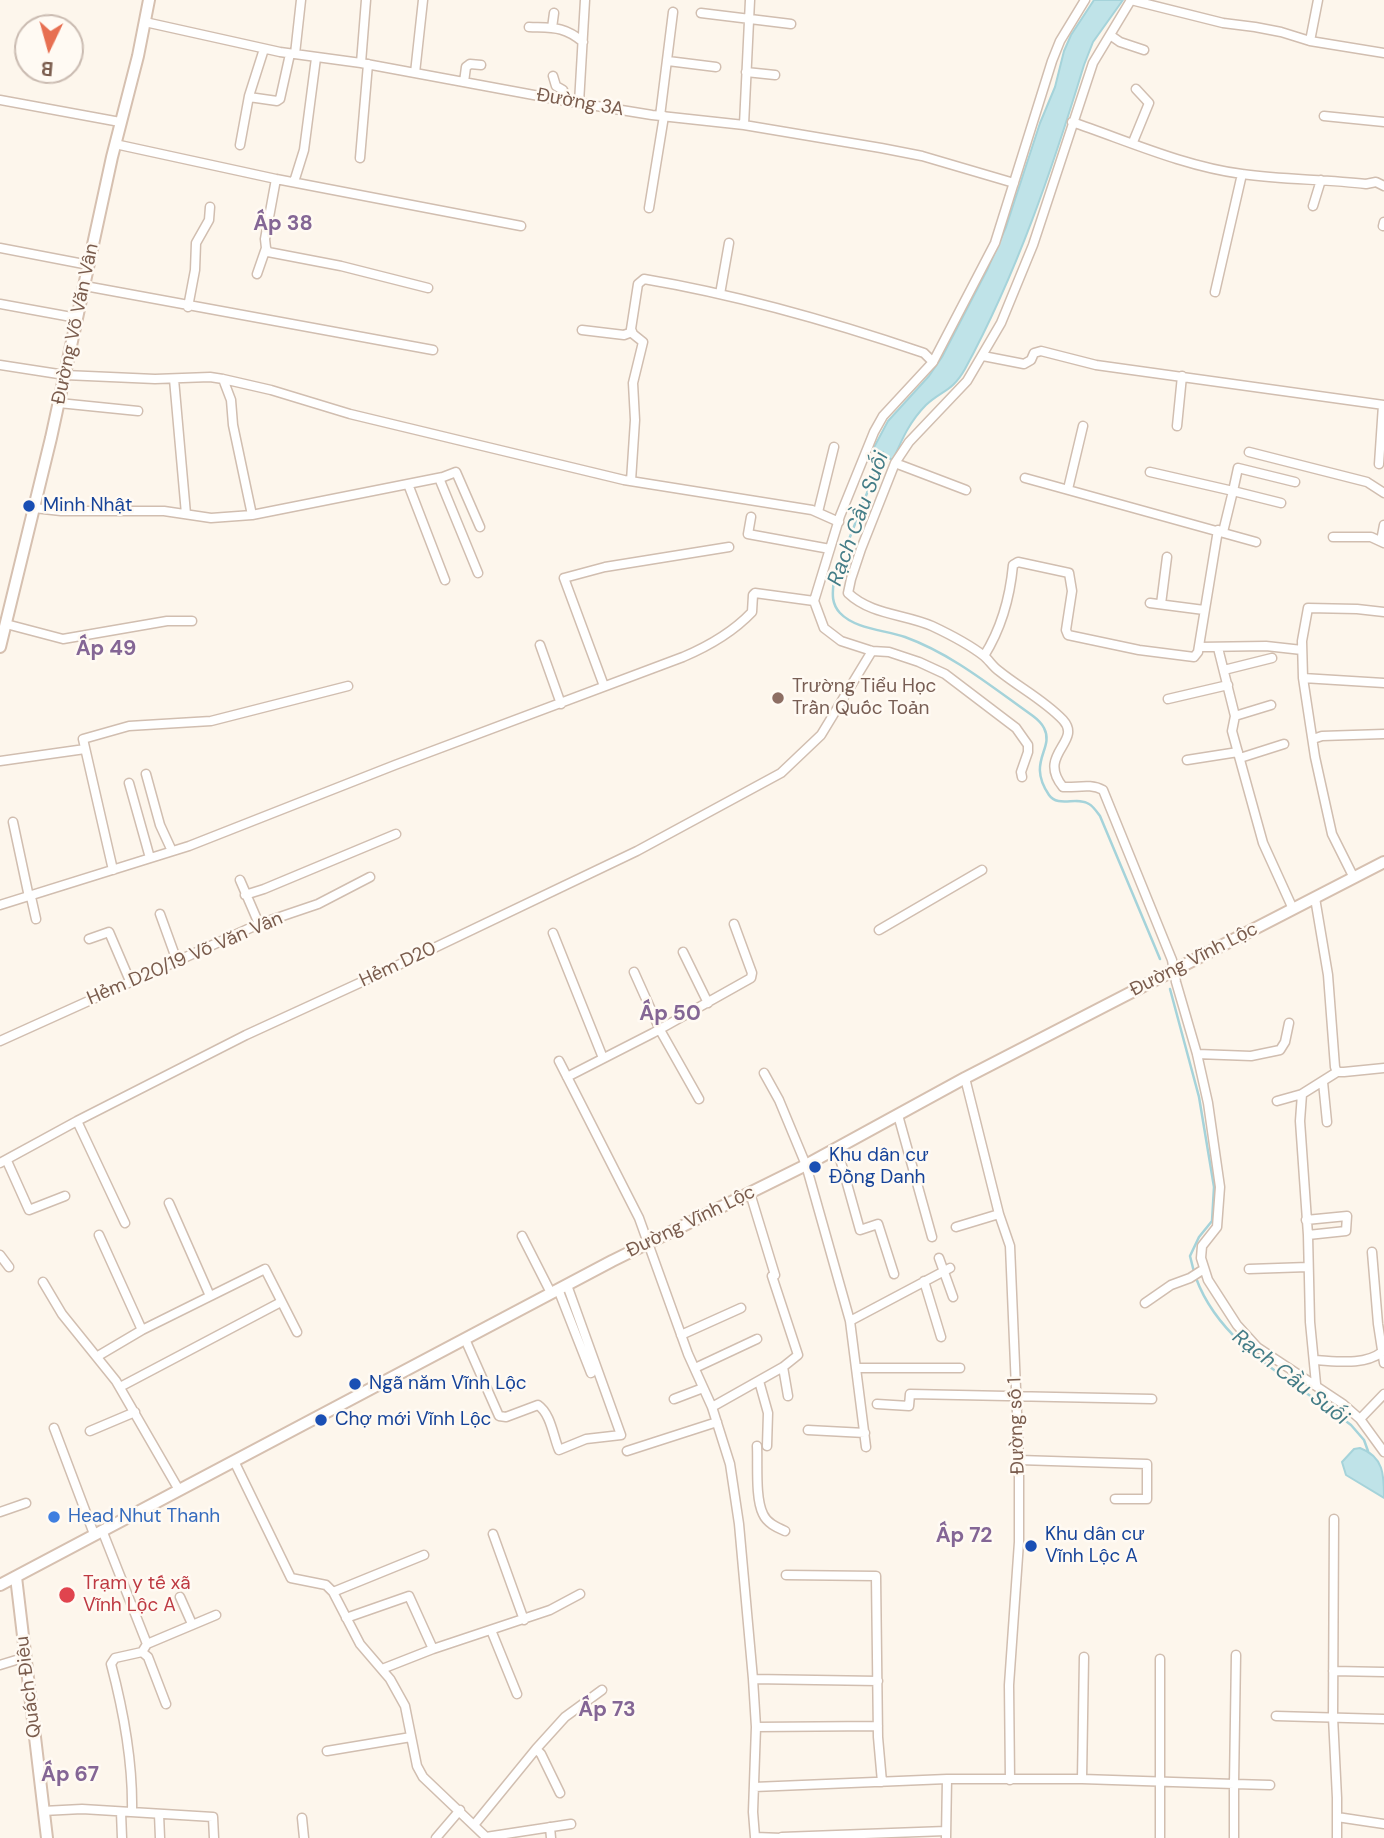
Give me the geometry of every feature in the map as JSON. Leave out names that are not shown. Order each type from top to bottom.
[{"type":"main road","name":"Đường Võ Văn Vân","points":[[0,647],[59,403],[149,0]]},
{"type":"main road","name":"Đường Vĩnh Lộc","points":[[0,1585],[559,1289],[806,1165],[965,1077],[1384,862]]},
{"type":"main road","name":"Quách Điêu","points":[[16,1577],[47,1838]]},
{"type":"street","points":[[249,97],[277,101],[280,99],[293,54],[301,0]]},
{"type":"street","points":[[360,158],[366,0]]},
{"type":"street","points":[[415,73],[423,0]]},
{"type":"street","points":[[579,103],[585,0]]},
{"type":"street","points":[[744,125],[750,0]]},
{"type":"street","points":[[1023,777],[1021,772],[1028,745],[1016,728],[946,674],[886,650],[872,651],[846,644],[830,634],[820,621],[814,601],[863,456],[883,416],[933,362],[995,243],[1052,61],[1060,41],[1085,0]]},
{"type":"street","points":[[1384,53],[1223,23],[1131,0],[1093,63],[1033,245],[1001,323],[967,381],[909,442],[895,463],[858,559],[849,593],[855,600],[891,618],[899,615],[932,626],[984,656],[996,670],[1046,705],[1065,723],[1069,731],[1068,739],[1058,752],[1053,766],[1054,776],[1063,787],[1094,785],[1103,790],[1172,960],[1197,1054],[1203,1093],[1208,1103],[1220,1187],[1217,1227],[1202,1246],[1201,1271],[1237,1325],[1257,1347],[1316,1384],[1360,1419],[1384,1452]]},
{"type":"street","points":[[1310,41],[1318,0]]},
{"type":"street","points":[[649,208],[673,12]]},
{"type":"street","points":[[552,27],[554,13]]},
{"type":"street","points":[[701,13],[791,24]]},
{"type":"street","name":"Đường 3A","points":[[145,22],[316,58],[364,64],[566,101],[744,125],[922,156],[1014,183]]},
{"type":"street","points":[[529,27],[552,27],[571,32],[583,42]]},
{"type":"street","points":[[1110,35],[1120,42],[1144,50]]},
{"type":"street","points":[[240,145],[249,97],[264,49]]},
{"type":"street","points":[[294,182],[304,150],[316,58]]},
{"type":"street","points":[[668,61],[716,67]]},
{"type":"street","points":[[464,82],[466,67],[470,64],[481,65]]},
{"type":"street","points":[[746,72],[775,75]]},
{"type":"street","points":[[553,76],[556,86],[563,90],[566,101]]},
{"type":"street","points":[[1133,142],[1149,103],[1136,89]]},
{"type":"street","points":[[0,100],[120,122]]},
{"type":"street","points":[[1324,116],[1384,121]]},
{"type":"street","points":[[1072,122],[1133,142],[1148,150],[1212,169],[1366,184],[1376,182],[1384,186]]},
{"type":"street","points":[[115,144],[276,179],[521,226]]},
{"type":"street","points":[[1215,292],[1242,174]]},
{"type":"street","points":[[257,274],[266,248],[265,239],[276,179]]},
{"type":"street","points":[[1313,206],[1321,180]]},
{"type":"street","points":[[188,307],[195,270],[196,243],[209,220],[210,207]]},
{"type":"street","points":[[720,293],[729,243]]},
{"type":"street","points":[[0,248],[89,265]]},
{"type":"street","points":[[266,248],[268,252],[280,256],[341,265],[428,288]]},
{"type":"street","points":[[632,332],[638,284],[644,279],[720,293],[804,315],[924,353],[933,362]]},
{"type":"street","points":[[85,286],[433,350]]},
{"type":"street","points":[[0,304],[77,318]]},
{"type":"street","points":[[582,330],[624,335],[632,332]]},
{"type":"street","points":[[631,481],[635,420],[633,383],[643,342],[632,332]]},
{"type":"street","points":[[983,356],[1024,364],[1031,360],[1034,353],[1041,351],[1097,365],[1384,405],[1379,464]]},
{"type":"street","points":[[0,365],[65,375],[223,379],[271,390],[349,414],[631,481],[818,512],[839,522]]},
{"type":"street","points":[[1177,426],[1182,376]]},
{"type":"street","points":[[174,379],[186,514]]},
{"type":"street","points":[[223,379],[231,400],[233,425],[252,515]]},
{"type":"street","points":[[59,403],[138,411]]},
{"type":"street","points":[[1068,489],[1083,426]]},
{"type":"street","points":[[818,512],[834,447]]},
{"type":"street","points":[[1249,452],[1367,482],[1384,493]]},
{"type":"street","points":[[895,463],[966,491]]},
{"type":"street","points":[[984,656],[997,631],[1011,590],[1013,565],[1018,562],[1069,573],[1072,591],[1066,630],[1068,635],[1139,650],[1189,657],[1196,655],[1220,531],[1238,468],[1295,482]]},
{"type":"street","points":[[34,508],[164,511],[211,518],[252,515],[439,478],[456,472],[480,527]]},
{"type":"street","points":[[1150,472],[1281,503]]},
{"type":"street","points":[[439,478],[478,573]]},
{"type":"street","points":[[1025,478],[1256,542]]},
{"type":"street","points":[[408,484],[445,580]]},
{"type":"street","points":[[751,517],[748,534],[830,549]]},
{"type":"street","points":[[1333,537],[1371,537],[1383,542],[1384,525]]},
{"type":"street","points":[[604,687],[564,578],[604,567],[729,547]]},
{"type":"street","points":[[1161,604],[1167,557]]},
{"type":"street","points":[[0,905],[172,851],[683,657],[722,638],[752,612],[755,593],[814,601]]},
{"type":"street","points":[[1150,603],[1204,610]]},
{"type":"street","points":[[1354,878],[1332,834],[1324,805],[1303,678],[1302,650],[1308,608],[1384,612]]},
{"type":"street","points":[[6,624],[63,639],[167,621],[192,621]]},
{"type":"street","points":[[540,645],[561,704]]},
{"type":"street","points":[[1199,647],[1266,646],[1302,650]]},
{"type":"street","points":[[1218,648],[1235,716],[1232,731],[1263,843],[1293,909]]},
{"type":"street","name":"Hẻm D20","points":[[4,1162],[77,1121],[246,1035],[637,851],[751,790],[793,763],[821,735],[872,651]]},
{"type":"street","points":[[1224,670],[1272,658]]},
{"type":"street","points":[[1303,678],[1384,683]]},
{"type":"street","points":[[1168,699],[1228,685]]},
{"type":"street","points":[[113,870],[83,739],[114,729],[211,722],[348,686]]},
{"type":"street","points":[[1235,716],[1271,705]]},
{"type":"street","points":[[1313,739],[1322,736],[1384,734]]},
{"type":"street","points":[[1187,760],[1239,755],[1284,744]]},
{"type":"street","points":[[0,761],[85,749]]},
{"type":"street","points":[[146,774],[160,825],[172,851]]},
{"type":"street","points":[[129,783],[150,858]]},
{"type":"street","points":[[13,822],[36,919]]},
{"type":"street","points":[[246,895],[396,834]]},
{"type":"street","points":[[879,930],[982,870]]},
{"type":"street","name":"Hẻm D20/19 Võ Văn Vân","points":[[0,1041],[259,924],[318,904],[370,877]]},
{"type":"street","points":[[240,880],[259,924]]},
{"type":"street","points":[[1315,898],[1328,975],[1333,1062],[1338,1072]]},
{"type":"street","points":[[160,914],[177,961]]},
{"type":"street","points":[[567,1077],[660,1030],[751,978],[752,972],[734,924]]},
{"type":"street","points":[[89,939],[110,932],[130,981]]},
{"type":"street","points":[[553,933],[603,1058]]},
{"type":"street","points":[[683,952],[708,1003]]},
{"type":"street","points":[[634,972],[660,1030],[699,1098]]},
{"type":"street","points":[[1197,1054],[1251,1056],[1280,1050],[1285,1042],[1289,1023]]},
{"type":"street","points":[[559,1060],[639,1218],[681,1335],[712,1407],[730,1464],[739,1524],[753,1679],[756,1727],[755,1838],[946,1835],[947,1779]]},
{"type":"street","points":[[1277,1101],[1302,1094],[1338,1072],[1384,1068]]},
{"type":"street","points":[[764,1073],[779,1100],[806,1165],[850,1321],[866,1447]]},
{"type":"street","name":"Đường số 1","points":[[965,1077],[999,1214],[1010,1246],[1019,1542],[1009,1685],[1010,1780]]},
{"type":"street","points":[[1323,1082],[1327,1122]]},
{"type":"street","points":[[1302,1094],[1300,1121],[1316,1384]]},
{"type":"street","points":[[898,1115],[932,1237]]},
{"type":"street","points":[[77,1121],[125,1223]]},
{"type":"street","points":[[837,1148],[860,1230],[878,1224],[894,1274]]},
{"type":"street","points":[[4,1162],[29,1210],[65,1196]]},
{"type":"street","points":[[712,1407],[783,1367],[798,1355],[772,1276],[775,1275],[750,1193]]},
{"type":"street","points":[[169,1203],[210,1296]]},
{"type":"street","points":[[956,1227],[999,1214]]},
{"type":"street","points":[[1306,1220],[1347,1216],[1348,1223],[1346,1231],[1308,1235]]},
{"type":"street","points":[[100,1236],[142,1330]]},
{"type":"street","points":[[465,1339],[499,1416],[506,1417],[538,1405],[548,1416],[559,1450],[586,1439],[621,1435],[559,1289],[522,1236]]},
{"type":"street","points":[[1373,1252],[1384,1363]]},
{"type":"street","points":[[0,1255],[9,1266]]},
{"type":"street","points":[[939,1258],[947,1269],[953,1297]]},
{"type":"street","points":[[1374,1267],[1384,1266]]},
{"type":"street","points":[[1249,1269],[1308,1267]]},
{"type":"street","points":[[98,1356],[142,1330],[265,1269],[297,1332]]},
{"type":"street","points":[[850,1321],[947,1269]]},
{"type":"street","points":[[1145,1303],[1171,1284],[1201,1271]]},
{"type":"street","points":[[924,1281],[941,1337]]},
{"type":"street","points":[[43,1282],[62,1314],[120,1387],[178,1490]]},
{"type":"street","points":[[559,1289],[591,1373]]},
{"type":"street","points":[[120,1387],[281,1302]]},
{"type":"street","points":[[681,1335],[741,1308]]},
{"type":"street","points":[[695,1368],[757,1339]]},
{"type":"street","points":[[1314,1360],[1362,1361],[1382,1352]]},
{"type":"street","points":[[783,1367],[788,1396]]},
{"type":"street","points":[[857,1368],[960,1368]]},
{"type":"street","points":[[759,1381],[768,1413],[766,1446]]},
{"type":"street","points":[[674,1399],[703,1388]]},
{"type":"street","points":[[877,1404],[909,1406],[910,1394],[1152,1399]]},
{"type":"street","points":[[1360,1419],[1384,1394]]},
{"type":"street","points":[[90,1431],[135,1412]]},
{"type":"street","points":[[627,1451],[717,1422]]},
{"type":"street","points":[[54,1428],[166,1704]]},
{"type":"street","points":[[808,1430],[865,1433]]},
{"type":"street","points":[[757,1446],[760,1506],[763,1516],[771,1525],[785,1531]]},
{"type":"street","points":[[1018,1460],[1147,1464],[1147,1499],[1115,1499]]},
{"type":"street","points":[[234,1461],[291,1578],[326,1585],[333,1592],[360,1644],[382,1669],[405,1706],[417,1766],[423,1777],[486,1837],[570,1824]]},
{"type":"street","points":[[0,1512],[26,1503]]},
{"type":"street","points":[[1334,1519],[1333,1717],[1337,1838]]},
{"type":"street","points":[[493,1534],[524,1620]]},
{"type":"street","points":[[333,1592],[424,1555]]},
{"type":"street","points":[[786,1575],[876,1576],[878,1726],[882,1782]]},
{"type":"street","points":[[382,1669],[433,1649],[524,1620],[580,1594]]},
{"type":"street","points":[[346,1618],[409,1595],[433,1649]]},
{"type":"street","points":[[180,1597],[192,1624]]},
{"type":"street","points":[[132,1812],[124,1712],[111,1664],[115,1658],[144,1648],[216,1615]]},
{"type":"street","points":[[491,1630],[517,1694]]},
{"type":"street","points":[[1234,1838],[1236,1656]]},
{"type":"street","points":[[0,1665],[26,1657]]},
{"type":"street","points":[[1082,1779],[1084,1657]]},
{"type":"street","points":[[1160,1659],[1160,1838]]},
{"type":"street","points":[[1334,1671],[1384,1672]]},
{"type":"street","points":[[753,1679],[878,1681]]},
{"type":"street","points":[[474,1825],[565,1717],[602,1690]]},
{"type":"street","points":[[1276,1716],[1384,1719]]},
{"type":"street","points":[[756,1727],[878,1726]]},
{"type":"street","points":[[327,1751],[411,1737]]},
{"type":"street","points":[[536,1749],[560,1793]]},
{"type":"street","points":[[754,1787],[947,1779],[1082,1779],[1270,1785]]},
{"type":"street","points":[[43,1811],[82,1809],[213,1817],[214,1838]]},
{"type":"street","points":[[439,1837],[460,1810]]},
{"type":"street","points":[[121,1812],[121,1838]]},
{"type":"street","points":[[159,1815],[160,1838]]},
{"type":"street","points":[[1337,1817],[1384,1824]]},
{"type":"street","points":[[302,1818],[304,1838]]},
{"type":"street","points":[[550,1827],[551,1838]]},
{"type":"water","points":[[1094,0],[1123,0],[1093,42],[1032,220],[984,333],[956,382],[915,417],[893,460],[872,451],[888,421],[929,376],[942,357],[987,270],[1006,227],[1040,123],[1055,87],[1064,51]]},
{"type":"water","points":[[1360,1448],[1374,1456],[1381,1468],[1384,1498],[1346,1475],[1342,1462],[1354,1449]]},
{"type":"waterway","name":"Rạch Cầu Suối","points":[[883,452],[834,578],[833,596],[837,609],[854,623],[905,637],[939,652],[987,683],[1039,722],[1046,736],[1040,773],[1049,795],[1057,801],[1084,802],[1092,806],[1100,816],[1160,959]]},
{"type":"waterway","name":"Rạch Cầu Suối","points":[[1170,989],[1199,1097],[1214,1187],[1212,1221],[1199,1237],[1190,1256],[1194,1272]]},
{"type":"waterway","name":"Rạch Cầu Suối","points":[[1196,1278],[1223,1324],[1262,1361],[1351,1425],[1364,1440],[1368,1451]]},
{"type":"place","name":"Minh Nhật","points":[[29,506]]},
{"type":"place","name":"Trường Tiểu Học Trần Quốc Toản","points":[[778,698]]},
{"type":"place","name":"Khu dân cư Đồng Danh","points":[[815,1167]]},
{"type":"place","name":"Ngã năm Vĩnh Lộc","points":[[355,1384]]},
{"type":"place","name":"Chợ mới Vĩnh Lộc","points":[[321,1420]]},
{"type":"place","name":"Head Nhut Thanh","points":[[54,1517]]},
{"type":"place","name":"Khu dân cư Vĩnh Lộc A","points":[[1031,1546]]},
{"type":"place","name":"Trạm y tế xã Vĩnh Lộc A","points":[[67,1595]]},
{"type":"district","name":"Ấp 38","points":[[283,224]]},
{"type":"district","name":"Ấp 49","points":[[106,649]]},
{"type":"district","name":"Ấp 50","points":[[670,1014]]},
{"type":"district","name":"Ấp 72","points":[[964,1536]]},
{"type":"district","name":"Ấp 73","points":[[607,1710]]},
{"type":"district","name":"Ấp 67","points":[[70,1775]]}]
